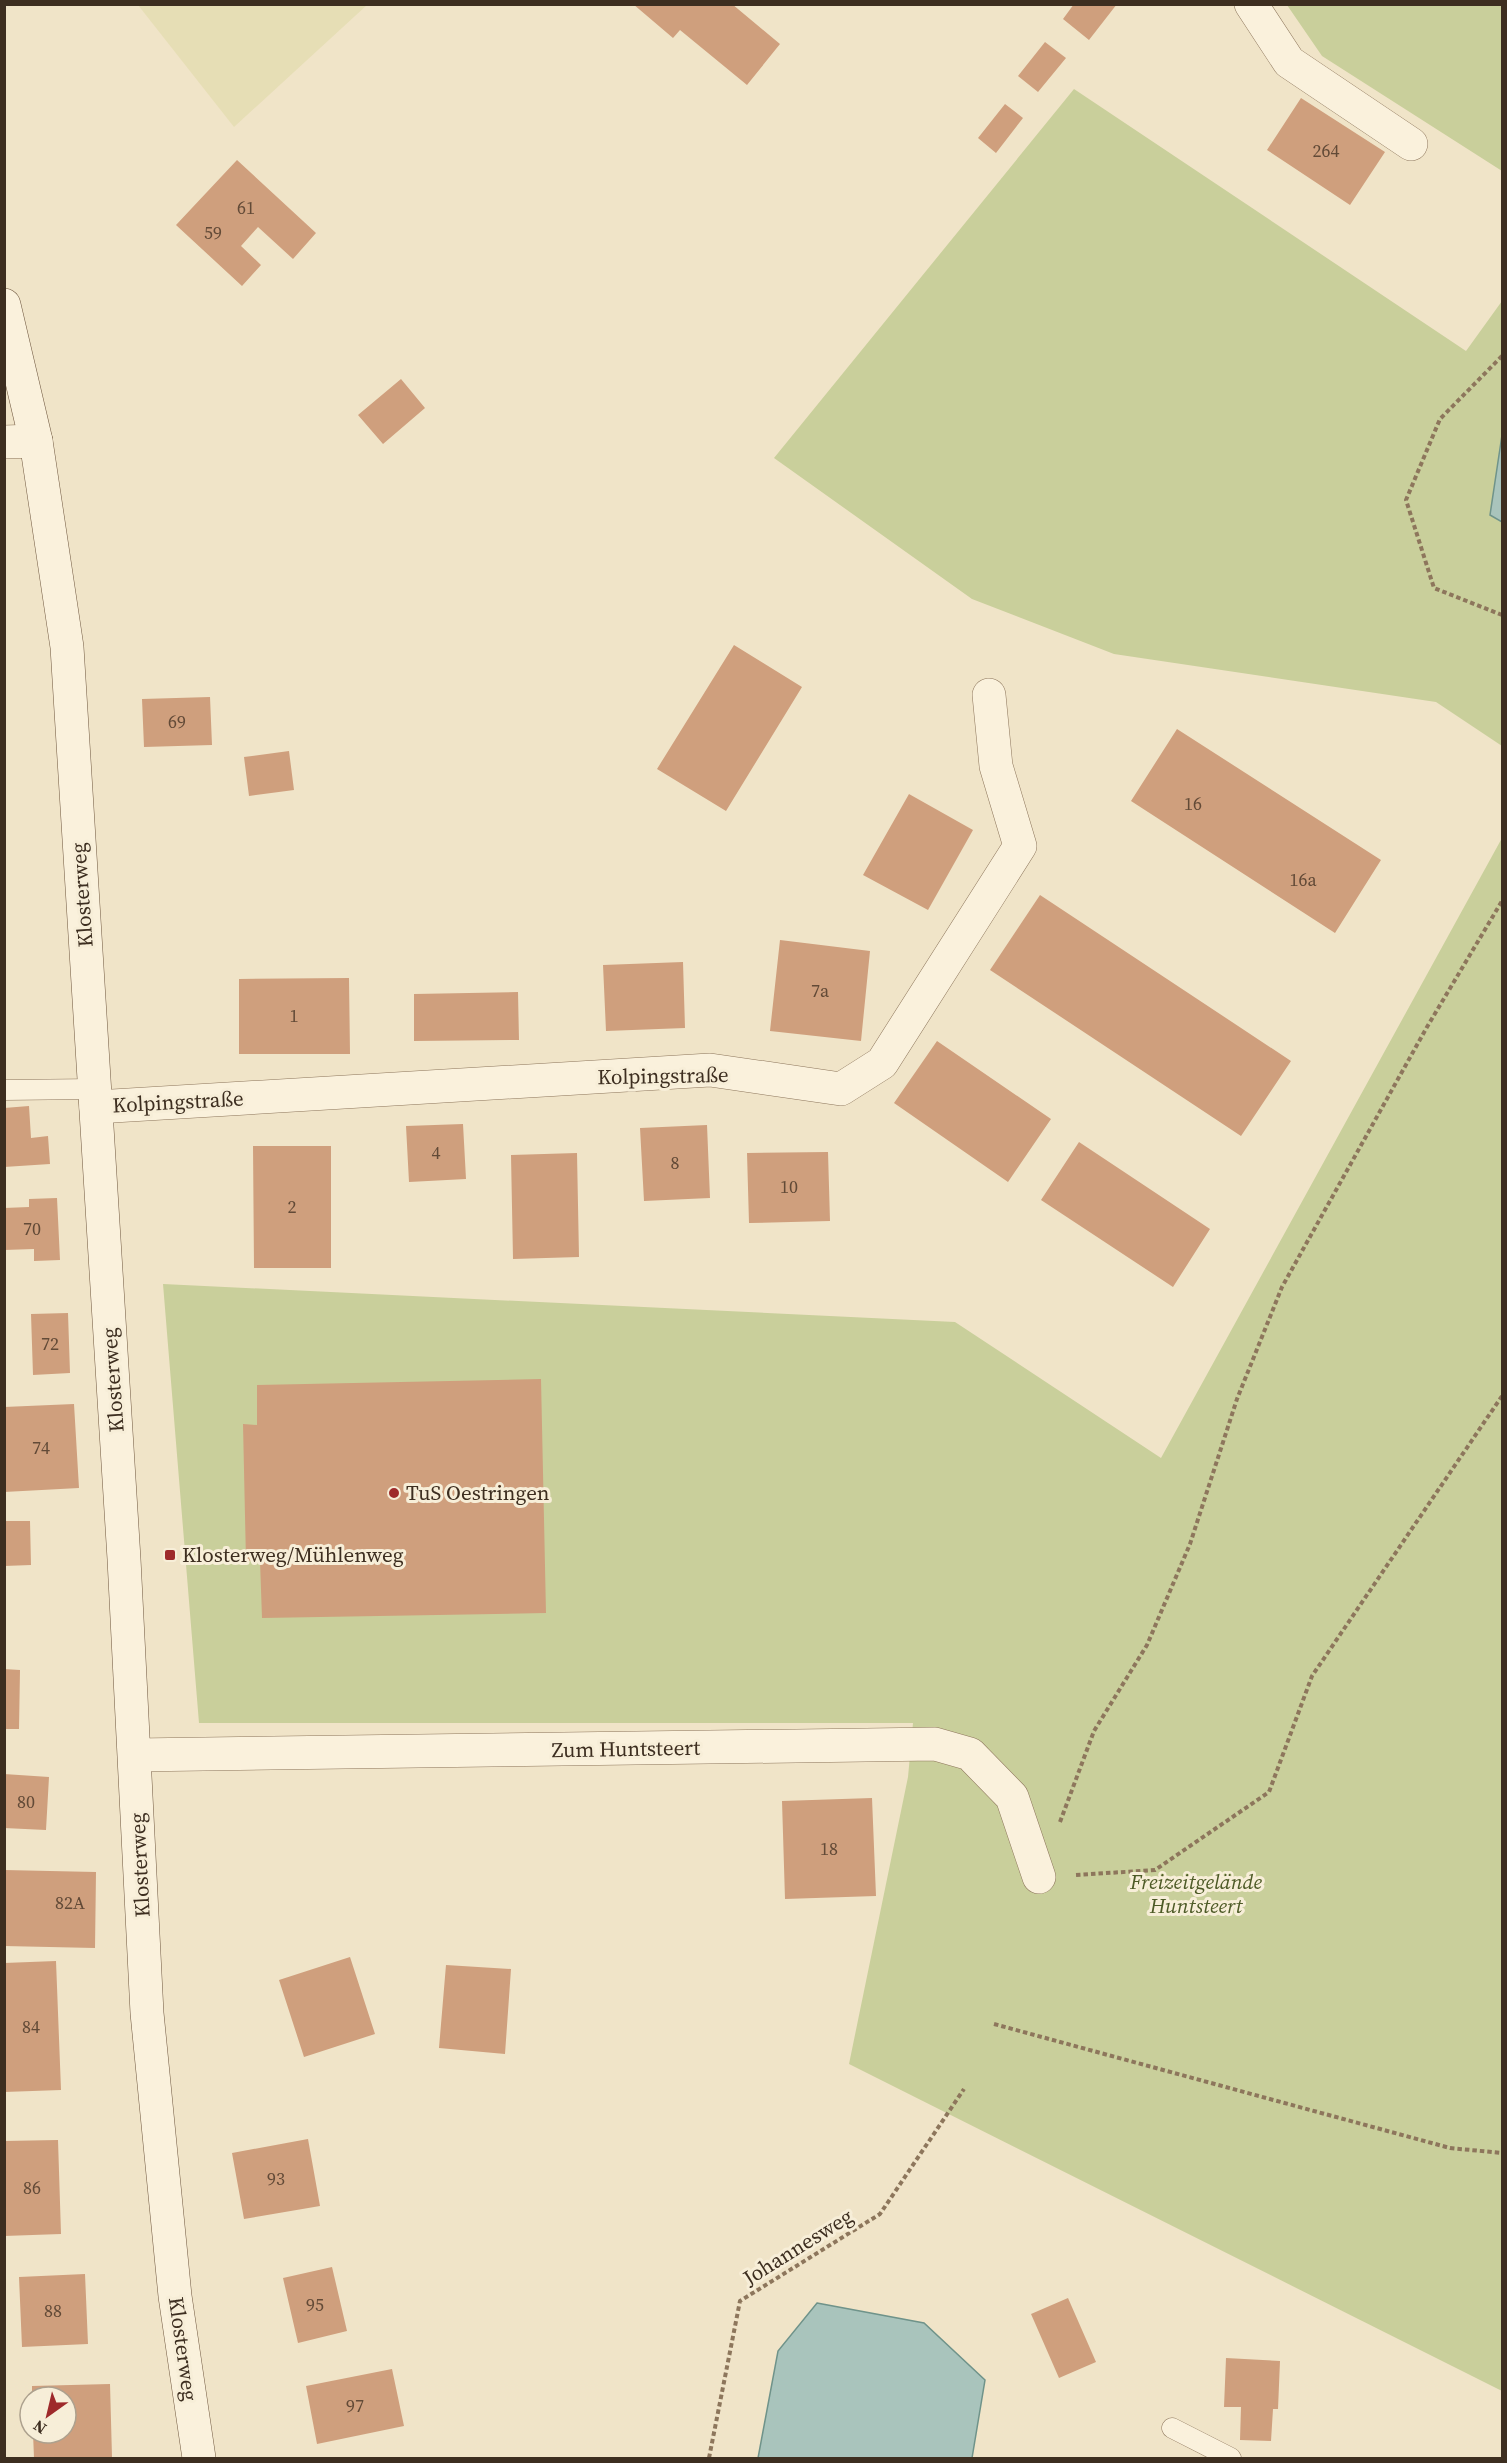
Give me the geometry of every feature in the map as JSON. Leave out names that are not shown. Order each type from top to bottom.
[{"type":"street","points":[[1251,4],[1289,62],[1411,144]]},
{"type":"street","name":"Klosterweg","points":[[4,305],[20,442],[67,647],[135,1755],[147,2013],[176,2296],[199,2458]]},
{"type":"street","name":"Kolpingstraße","points":[[95,1098],[710,1070],[841,1089],[882,1063],[1020,846],[996,766],[989,695]]},
{"type":"street","name":"Zum Huntsteert","points":[[135,1755],[935,1744],[970,1754],[1012,1797],[1040,1877]]},
{"type":"lane","points":[[4,1090],[95,1098]]},
{"type":"lane","points":[[1172,2428],[1231,2458]]},
{"type":"path","points":[[1503,356],[1440,419],[1406,500],[1434,588],[1503,615]]},
{"type":"path","points":[[1503,901],[1427,1027],[1282,1287],[1237,1399],[1190,1544],[1147,1645],[1094,1731],[1040,1877],[1155,1870],[1269,1792],[1312,1676],[1503,1396]]},
{"type":"path","points":[[994,2024],[1450,2148],[1503,2153]]},
{"type":"path","name":"Johannesweg","points":[[709,2458],[740,2301],[880,2214],[964,2089]]},
{"type":"shaded area","points":[[138,5],[367,5],[234,127]]},
{"type":"green space","points":[[1287,5],[1502,5],[1502,171],[1322,56]]},
{"type":"green space","points":[[1074,89],[1466,351],[1502,301],[1502,746],[1436,702],[1114,654],[972,599],[774,458]]},
{"type":"green space","name":"Freizeitgelände Huntsteert","points":[[1502,838],[1502,2391],[849,2064],[908,1777],[913,1723],[199,1723],[163,1284],[955,1322],[1161,1458]]},
{"type":"water","points":[[1502,435],[1502,522],[1490,515]]},
{"type":"water","points":[[817,2303],[924,2323],[985,2380],[972,2458],[758,2458],[778,2351]]},
{"type":"building","points":[[633,4],[732,4],[780,44],[747,85],[680,30],[673,38]]},
{"type":"building","points":[[1074,4],[1117,4],[1089,40],[1063,19]]},
{"type":"building","points":[[1045,42],[1066,58],[1038,92],[1018,76]]},
{"type":"building","points":[[1301,98],[1385,152],[1350,205],[1267,150]]},
{"type":"building","points":[[1005,104],[1023,118],[996,153],[978,138]]},
{"type":"building","points":[[237,160],[316,233],[293,259],[258,227],[241,246],[261,265],[242,286],[176,225]]},
{"type":"building","points":[[401,379],[425,408],[383,444],[358,415]]},
{"type":"building","points":[[734,645],[802,687],[726,811],[657,769]]},
{"type":"building","points":[[210,697],[212,745],[144,747],[142,699]]},
{"type":"building","points":[[1177,729],[1381,860],[1335,933],[1131,801]]},
{"type":"building","points":[[289,751],[294,790],[249,796],[244,757]]},
{"type":"building","points":[[909,794],[973,830],[928,910],[863,875]]},
{"type":"building","points":[[1040,895],[1291,1061],[1241,1136],[990,970]]},
{"type":"building","points":[[780,940],[870,951],[861,1041],[770,1031]]},
{"type":"building","points":[[683,962],[685,1028],[606,1031],[603,965]]},
{"type":"building","points":[[349,978],[350,1054],[239,1054],[239,979]]},
{"type":"building","points":[[518,992],[519,1040],[414,1041],[414,994]]},
{"type":"building","points":[[937,1041],[1051,1119],[1008,1182],[894,1103]]},
{"type":"building","points":[[29,1106],[31,1138],[48,1136],[50,1164],[4,1167],[4,1108]]},
{"type":"building","points":[[463,1124],[466,1179],[409,1182],[406,1126]]},
{"type":"building","points":[[707,1125],[710,1198],[644,1201],[640,1128]]},
{"type":"building","points":[[1079,1142],[1210,1229],[1173,1287],[1041,1200]]},
{"type":"building","points":[[253,1146],[331,1146],[331,1268],[254,1268]]},
{"type":"building","points":[[828,1152],[830,1221],[749,1223],[747,1153]]},
{"type":"building","points":[[577,1153],[579,1257],[513,1259],[511,1155]]},
{"type":"building","points":[[57,1198],[60,1260],[34,1261],[34,1249],[4,1250],[4,1208],[29,1207],[29,1199]]},
{"type":"building","points":[[68,1313],[70,1373],[33,1375],[31,1314]]},
{"type":"building","name":"TuS Oestringen","points":[[541,1379],[546,1613],[262,1618],[260,1561],[246,1561],[243,1424],[257,1425],[257,1385]]},
{"type":"building","points":[[74,1404],[79,1488],[4,1492],[4,1407]]},
{"type":"building","points":[[4,1521],[30,1521],[31,1565],[4,1566]]},
{"type":"building","points":[[4,1669],[20,1670],[19,1729],[4,1729]]},
{"type":"building","points":[[4,1774],[49,1777],[46,1830],[4,1828]]},
{"type":"building","points":[[872,1798],[876,1896],[785,1899],[782,1801]]},
{"type":"building","points":[[4,1870],[96,1872],[95,1948],[4,1946]]},
{"type":"building","points":[[350,1957],[375,2034],[304,2057],[279,1980]]},
{"type":"building","points":[[56,1961],[61,2090],[4,2092],[4,1963]]},
{"type":"building","points":[[446,1965],[511,1969],[505,2054],[439,2048]]},
{"type":"building","points":[[308,2139],[320,2206],[244,2219],[232,2153]]},
{"type":"building","points":[[58,2140],[61,2234],[4,2236],[4,2141]]},
{"type":"building","points":[[332,2267],[347,2331],[298,2343],[283,2278]]},
{"type":"building","points":[[85,2274],[88,2344],[22,2347],[19,2277]]},
{"type":"building","points":[[1068,2298],[1096,2362],[1059,2378],[1031,2314]]},
{"type":"building","points":[[1226,2358],[1280,2361],[1278,2409],[1273,2409],[1271,2441],[1240,2440],[1241,2407],[1224,2407]]},
{"type":"building","points":[[392,2369],[404,2426],[317,2444],[306,2386]]},
{"type":"building","points":[[110,2384],[112,2457],[34,2458],[33,2445],[78,2445],[78,2385],[71,2385]]},
{"type":"place","name":"TuS Oestringen","points":[[394,1493]]},
{"type":"place","name":"Klosterweg/Mühlenweg","points":[[170,1555]]}]
